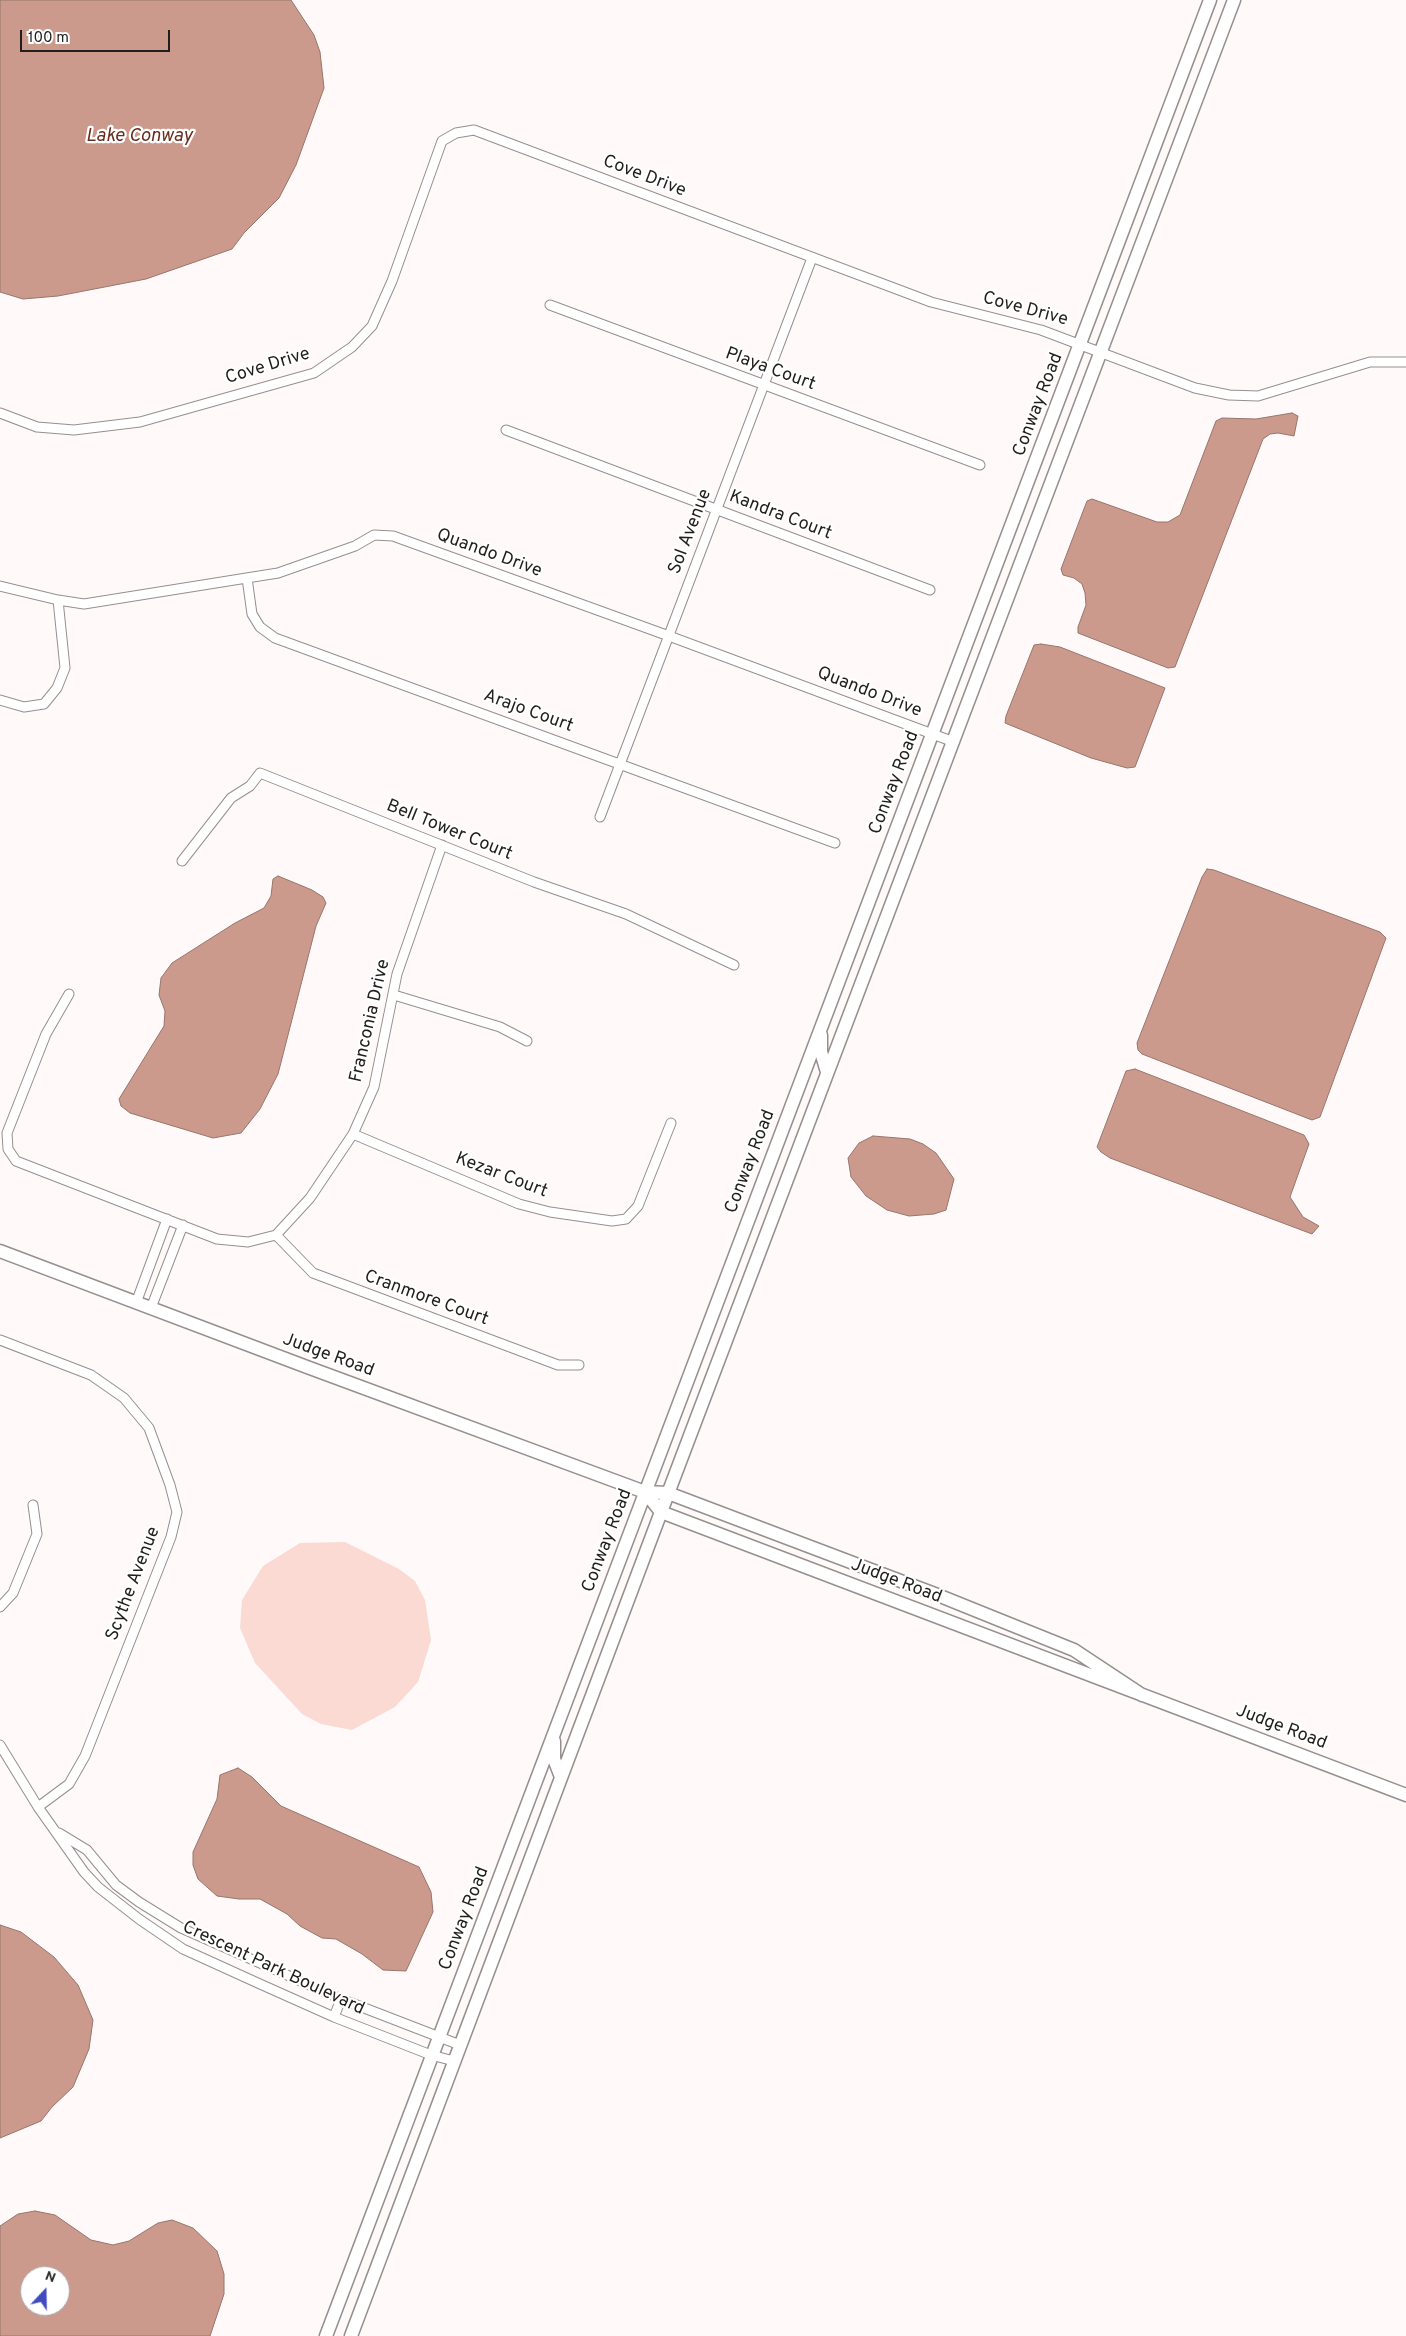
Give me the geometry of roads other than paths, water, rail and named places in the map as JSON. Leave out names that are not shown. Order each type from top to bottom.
[{"type":"main road","name":"Conway Road","points":[[326,2336],[1210,0]]},
{"type":"main road","points":[[351,2336],[827,1072],[954,742],[1234,0]]},
{"type":"main road","points":[[821,1028],[821,1052],[827,1072]]},
{"type":"main road","name":"Judge Road","points":[[0,1250],[645,1492],[668,1493],[935,1594],[1074,1650],[1142,1695]]},
{"type":"main road","points":[[645,1492],[661,1512]]},
{"type":"main road","name":"Judge Road","points":[[661,1512],[1406,1795]]},
{"type":"main road","points":[[555,1731],[554,1759],[561,1777]]},
{"type":"street","name":"Cove Drive","points":[[0,414],[37,427],[74,430],[140,422],[314,373],[352,347],[372,326],[392,281],[442,141],[456,133],[474,130],[931,302],[1041,330],[1102,351],[1194,388],[1229,395],[1258,396],[1370,362],[1406,362]]},
{"type":"street","name":"Sol Avenue","points":[[600,817],[812,258]]},
{"type":"street","name":"Playa Court","points":[[550,305],[980,465]]},
{"type":"street","name":"Kandra Court","points":[[506,430],[930,590]]},
{"type":"street","name":"Quando Drive","points":[[0,586],[58,600],[84,604],[278,573],[355,546],[374,535],[393,536],[954,742]]},
{"type":"street","name":"Arajo Court","points":[[247,578],[252,614],[260,627],[275,638],[835,843]]},
{"type":"street","points":[[0,700],[24,707],[44,704],[57,688],[65,668],[58,600]]},
{"type":"street","name":"Bell Tower Court","points":[[182,861],[232,798],[250,786],[260,773],[534,882],[626,914],[734,965]]},
{"type":"street","name":"Franconia Drive","points":[[276,1235],[310,1198],[353,1134],[374,1087],[397,974],[442,845]]},
{"type":"street","points":[[68,994],[46,1034],[7,1134],[8,1149],[16,1161],[217,1239],[248,1242],[276,1235]]},
{"type":"street","points":[[394,995],[500,1027],[527,1041]]},
{"type":"street","name":"Kezar Court","points":[[353,1134],[519,1204],[550,1212],[612,1221],[626,1219],[638,1206],[671,1123]]},
{"type":"street","points":[[136,1302],[167,1219]]},
{"type":"street","points":[[151,1308],[182,1225]]},
{"type":"street","name":"Cranmore Court","points":[[276,1235],[313,1273],[558,1365],[579,1365]]},
{"type":"street","points":[[154,1254],[169,1260]]},
{"type":"street","name":"Scythe Avenue","points":[[0,1340],[91,1375],[124,1398],[149,1428],[170,1486],[176,1512],[171,1537],[85,1756],[69,1784],[38,1807]]},
{"type":"street","points":[[0,1607],[13,1593],[37,1534],[33,1506]]},
{"type":"street","name":"Crescent Park Boulevard","points":[[0,1745],[38,1807],[84,1872],[98,1887],[132,1914],[183,1948],[334,2017],[431,2055],[454,2061]]},
{"type":"street","name":"Crescent Park Boulevard","points":[[57,1832],[87,1850],[124,1891],[181,1928],[341,1999],[460,2045]]},
{"type":"street","points":[[84,1872],[97,1861]]},
{"type":"street","points":[[334,2017],[341,1999]]},
{"type":"water","name":"Lake Conway","points":[[0,0],[291,0],[314,35],[320,52],[324,88],[296,165],[279,198],[244,233],[232,249],[146,279],[58,296],[23,299],[0,292]]},
{"type":"water","points":[[1292,413],[1298,416],[1294,436],[1278,433],[1270,434],[1263,439],[1175,667],[1168,668],[1078,633],[1078,627],[1086,605],[1085,593],[1082,584],[1074,578],[1063,575],[1061,569],[1087,501],[1092,499],[1157,522],[1168,522],[1180,515],[1216,421],[1222,418],[1256,419]]},
{"type":"water","points":[[1041,644],[1060,647],[1165,688],[1135,767],[1127,768],[1091,758],[1005,723],[1006,716],[1034,645]]},
{"type":"water","points":[[1207,869],[1380,932],[1386,938],[1320,1117],[1312,1120],[1142,1054],[1138,1050],[1137,1043],[1202,877]]},
{"type":"water","points":[[278,876],[312,890],[323,897],[326,903],[316,926],[278,1074],[260,1109],[241,1133],[213,1138],[130,1113],[121,1106],[119,1099],[164,1026],[165,1011],[159,995],[161,978],[172,963],[235,923],[264,908],[271,896],[273,879]]},
{"type":"water","points":[[1135,1069],[1304,1135],[1309,1144],[1290,1197],[1303,1217],[1319,1226],[1312,1234],[1110,1158],[1101,1152],[1097,1147],[1126,1071]]},
{"type":"water","points":[[873,1136],[910,1139],[923,1144],[936,1153],[954,1179],[946,1210],[934,1214],[909,1216],[887,1210],[866,1196],[851,1177],[848,1158],[859,1143]]},
{"type":"water","points":[[238,1768],[252,1777],[281,1806],[419,1867],[431,1892],[433,1912],[406,1971],[383,1970],[362,1954],[336,1939],[322,1938],[300,1926],[287,1914],[260,1899],[217,1896],[198,1879],[193,1865],[193,1852],[217,1799],[220,1775]]},
{"type":"water","points":[[0,1925],[21,1932],[54,1957],[78,1985],[93,2020],[89,2049],[73,2087],[52,2107],[41,2121],[0,2138]]},
{"type":"water","points":[[35,2211],[55,2215],[91,2240],[113,2245],[129,2241],[158,2223],[172,2220],[193,2228],[217,2251],[224,2274],[224,2294],[210,2336],[0,2336],[0,2226],[18,2214]]}]
